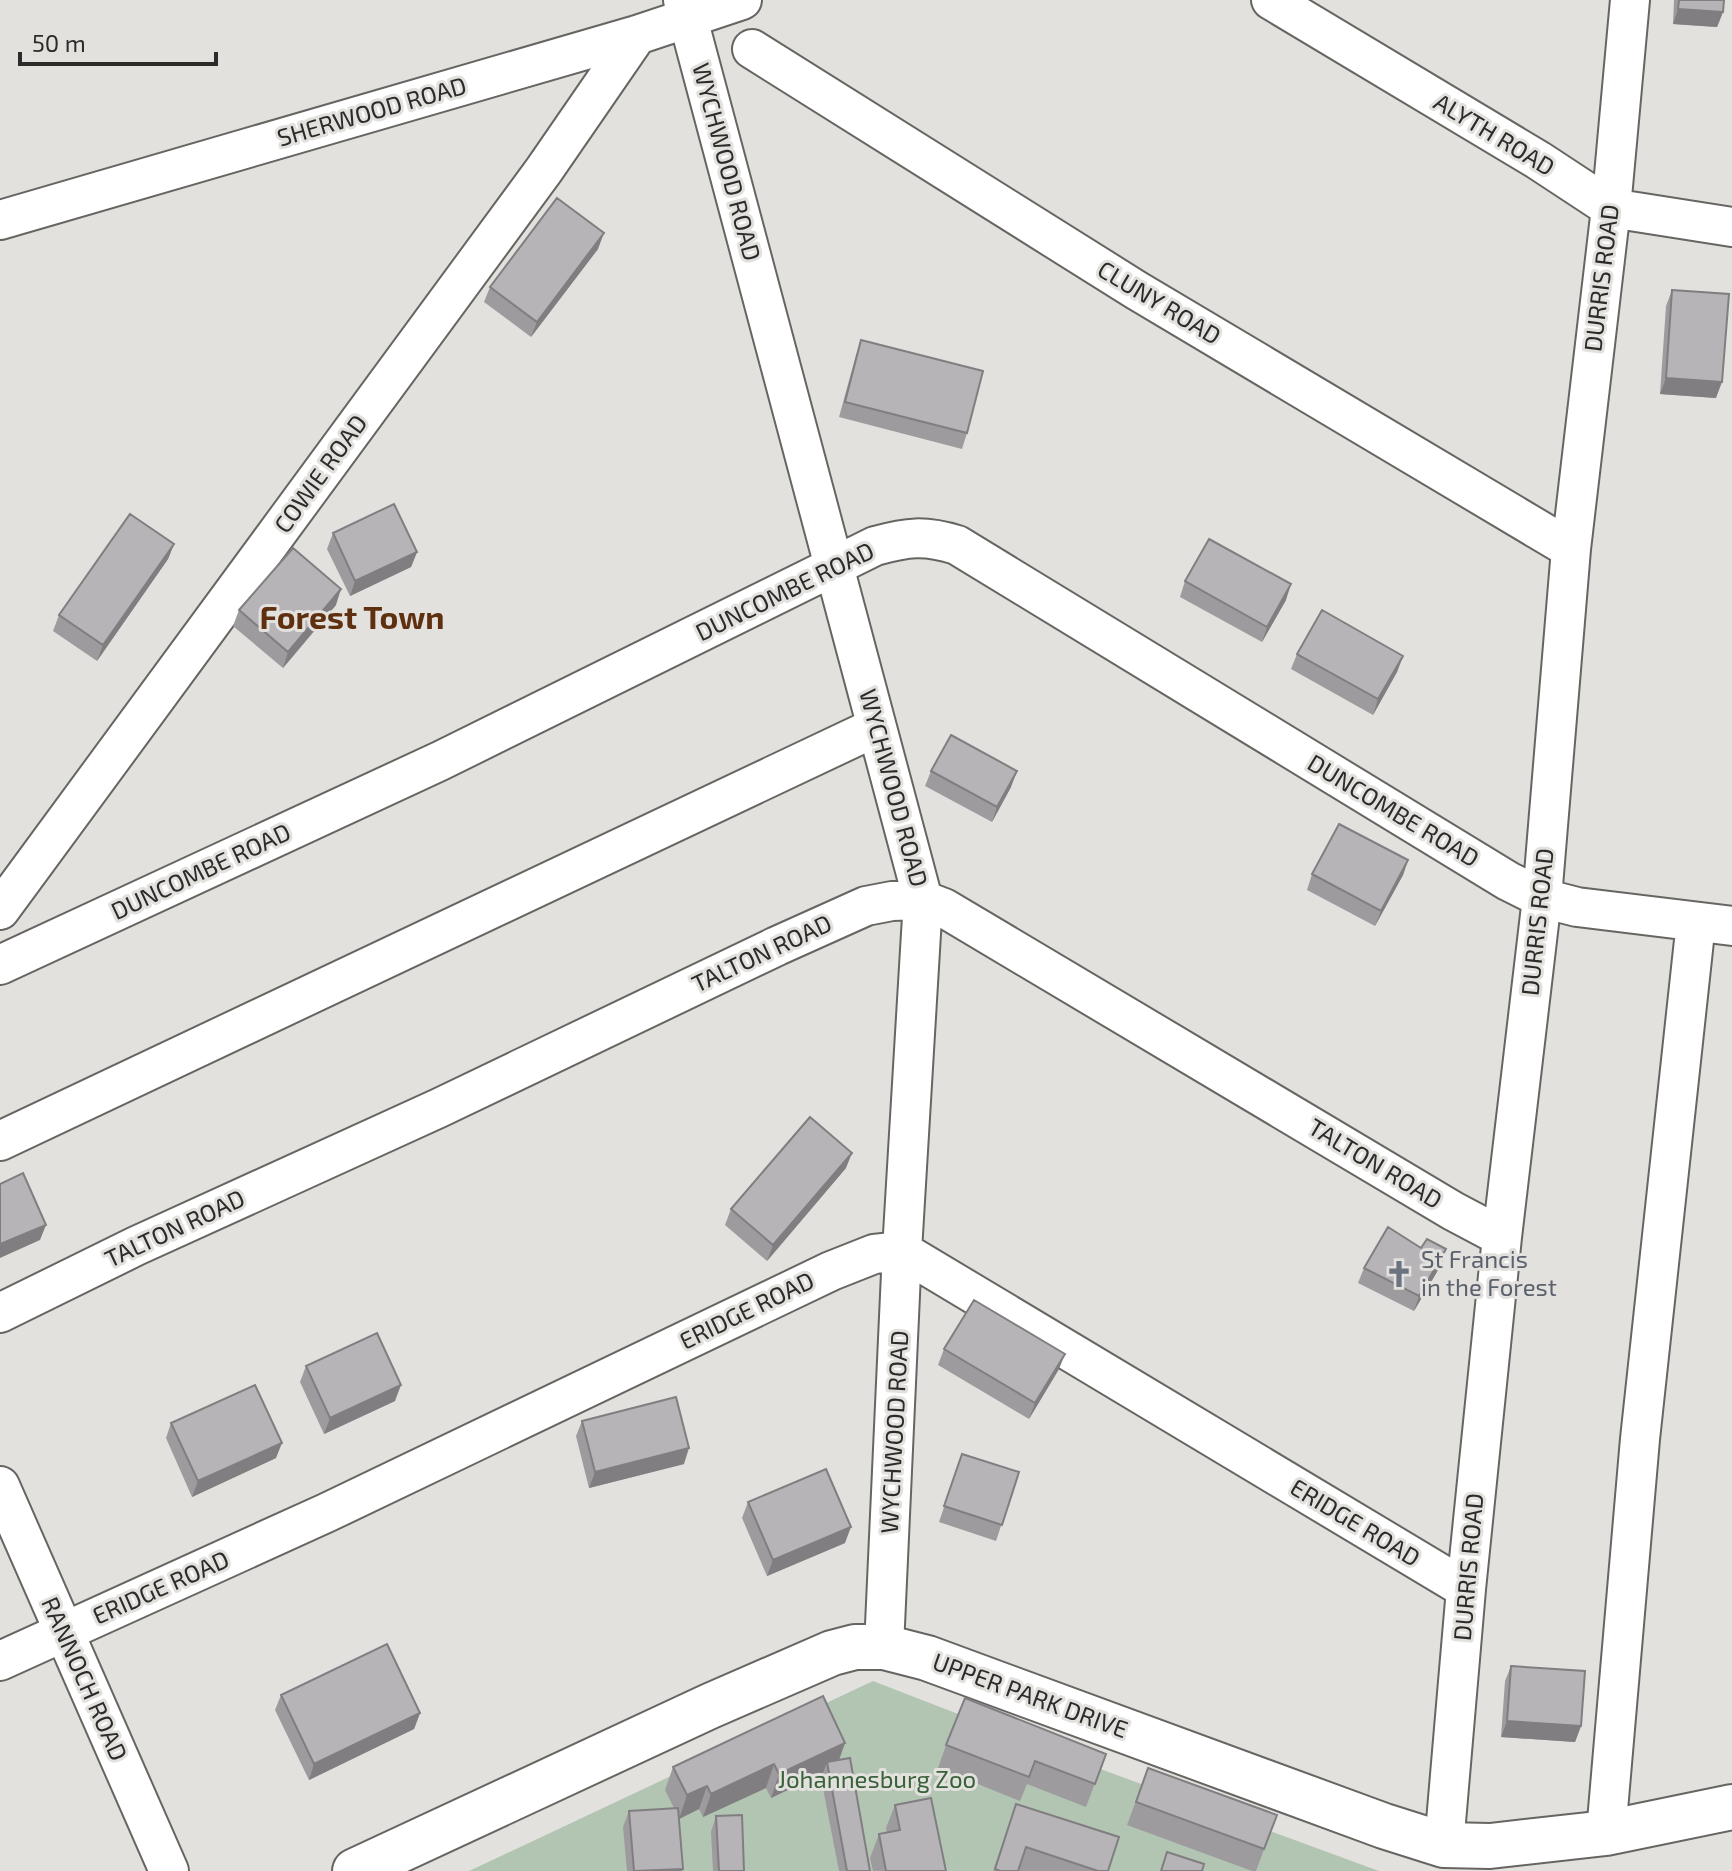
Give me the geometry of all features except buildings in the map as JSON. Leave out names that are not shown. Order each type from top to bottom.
[{"type":"main road","name":"UPPER PARK DRIVE","points":[[355,1871],[710,1706],[832,1653],[855,1647],[884,1647],[927,1658],[1384,1826],[1444,1845],[1490,1846],[1606,1833],[1723,1814]]},
{"type":"street","name":"SHERWOOD ROAD","points":[[0,220],[637,35],[685,8],[742,0]]},
{"type":"street","name":"ALYTH ROAD","points":[[1271,0],[1538,160],[1611,208],[1732,227]]},
{"type":"street","name":"DURRIS ROAD","points":[[1444,1845],[1466,1589],[1502,1237],[1542,898],[1571,549],[1611,208],[1630,0]]},
{"type":"street","name":"WYCHWOOD ROAD","points":[[685,8],[923,900],[902,1251],[884,1647]]},
{"type":"street","name":"COWIE ROAD","points":[[0,910],[544,170],[637,35]]},
{"type":"street","name":"CLUNY ROAD","points":[[752,49],[1136,290],[1571,549]]},
{"type":"street","name":"DUNCOMBE ROAD","points":[[0,965],[440,761],[875,546],[907,538],[931,537],[957,545],[1508,881],[1542,898],[1577,907],[1714,924]]},
{"type":"street","points":[[0,1141],[876,727]]},
{"type":"street","name":"TALTON ROAD","points":[[0,1313],[136,1246],[453,1102],[789,940],[866,906],[892,901],[923,900],[944,908],[1439,1203],[1502,1237]]},
{"type":"street","points":[[1606,1833],[1640,1439],[1714,924]]},
{"type":"street","name":"ERIDGE ROAD","points":[[0,1661],[326,1513],[831,1271],[874,1254],[902,1251],[1466,1589]]},
{"type":"street","name":"RANNOCH ROAD","points":[[0,1486],[169,1871]]},
{"type":"green space","name":"Johannesburg Zoo","points":[[873,1681],[1084,1763],[1379,1871],[469,1871]]},
{"type":"place","name":"St Francis in the Forest","points":[[1399,1274]]},
{"type":"district","name":"Forest Town","points":[[352,618]]}]
